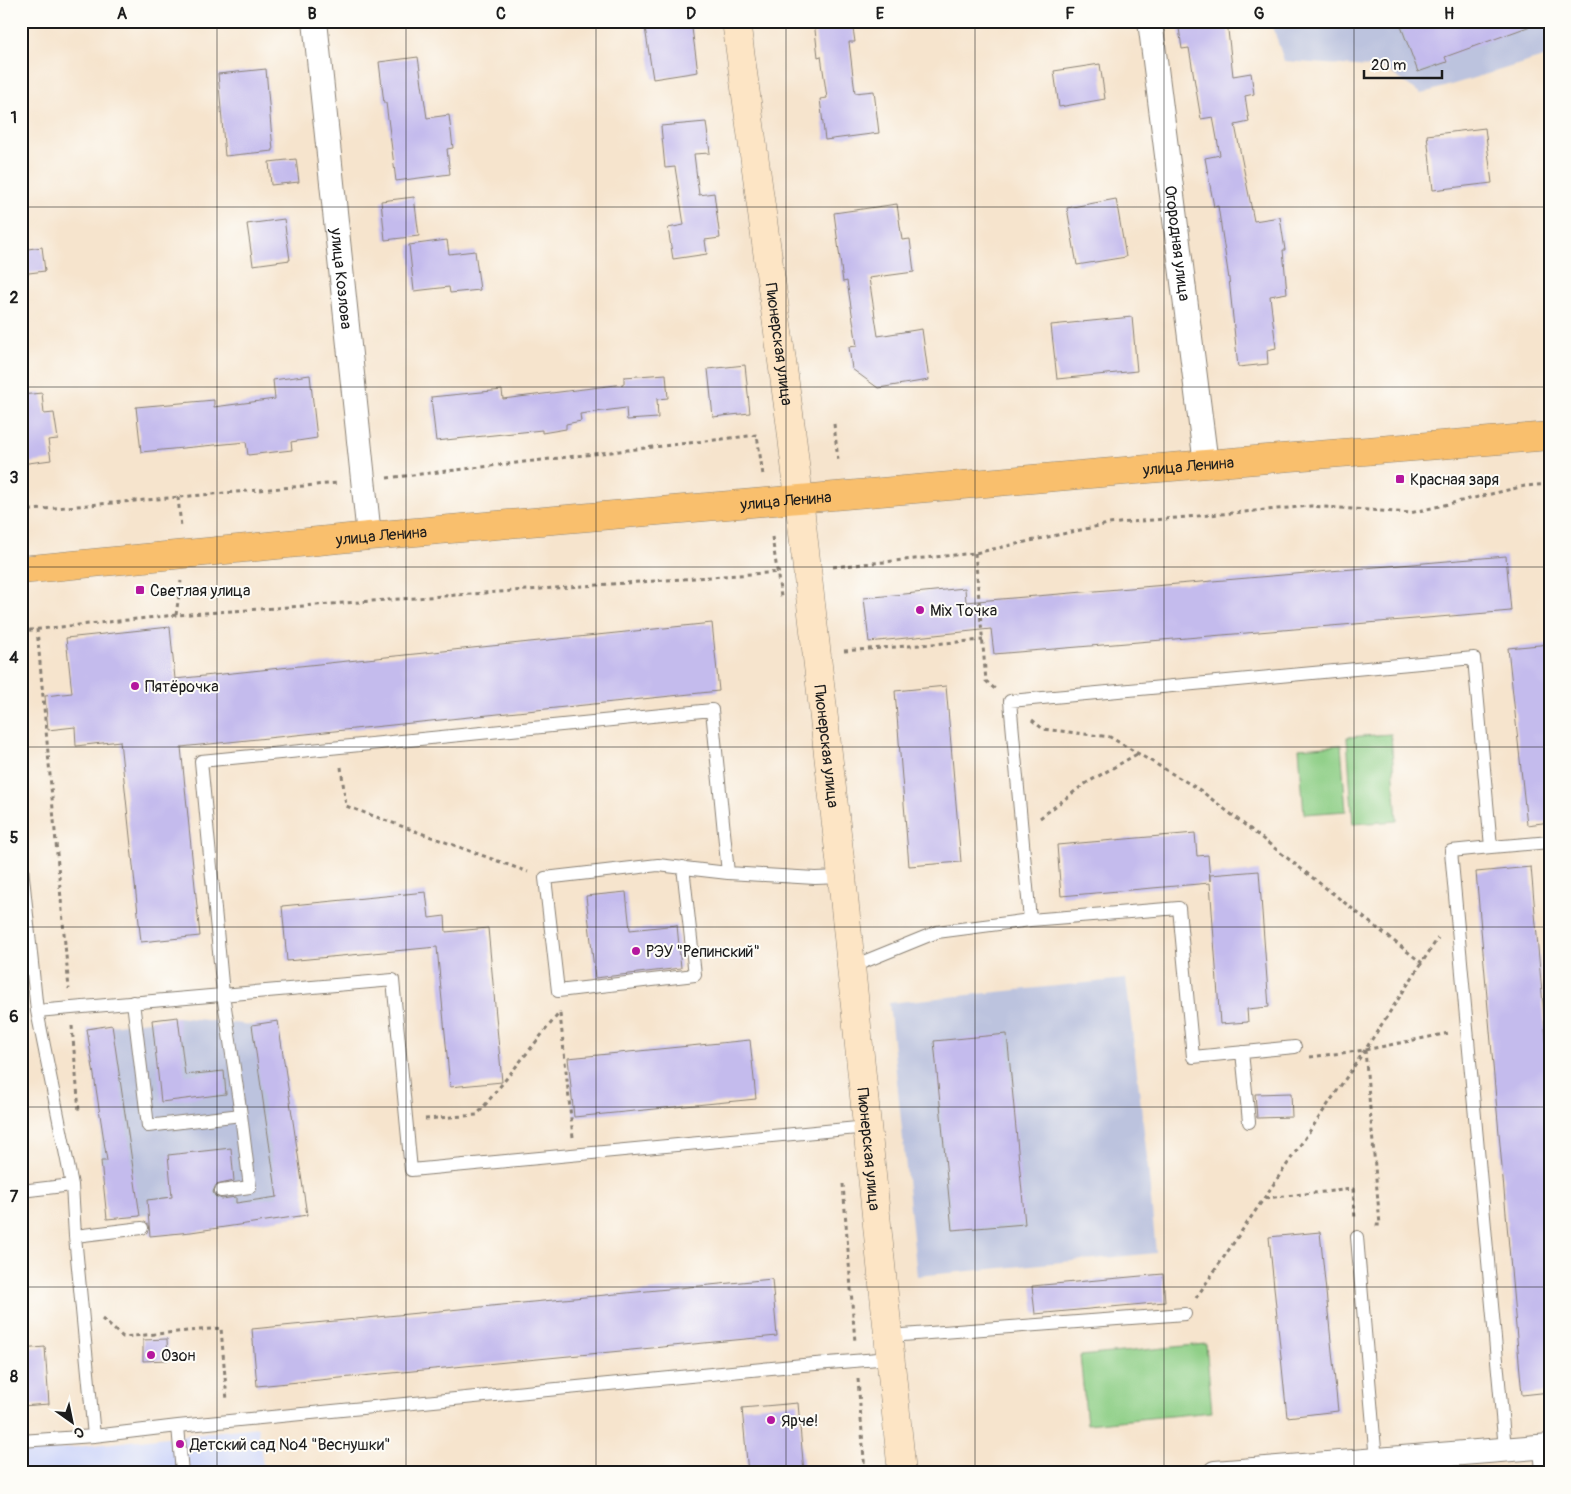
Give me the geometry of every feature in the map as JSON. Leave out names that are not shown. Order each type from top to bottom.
[{"type":"main road","name":"улица Ленина","points":[[21,570],[369,536],[1550,436]]},
{"type":"street","name":"улица Козлова","points":[[315,21],[369,536]]},
{"type":"street","name":"Пионерская улица","points":[[736,21],[790,419],[842,877],[902,1473]]},
{"type":"street","name":"Огородная улица","points":[[1150,21],[1206,464]]},
{"type":"street","points":[[1215,1473],[1377,1466],[1505,1449],[1545,1446]]},
{"type":"lane","points":[[1030,920],[1010,701],[1474,658],[1491,847]]},
{"type":"lane","points":[[221,1191],[250,1187],[223,994],[201,761],[712,710],[728,873]]},
{"type":"lane","points":[[1505,1449],[1451,851],[1550,842]]},
{"type":"lane","points":[[21,858],[37,1011],[72,1185],[94,1436]]},
{"type":"lane","points":[[683,867],[695,975],[558,991],[545,878],[658,865],[683,867],[728,873],[816,878],[842,877]]},
{"type":"lane","points":[[851,967],[937,932],[1030,920],[1179,908],[1193,1057],[1295,1047]]},
{"type":"lane","points":[[37,1011],[393,980],[411,1170],[868,1127]]},
{"type":"lane","points":[[133,1002],[148,1126],[241,1115]]},
{"type":"lane","points":[[1242,1052],[1249,1122]]},
{"type":"lane","points":[[21,1191],[72,1185]]},
{"type":"lane","points":[[75,1236],[142,1228]]},
{"type":"lane","points":[[1356,1232],[1377,1466]]},
{"type":"lane","points":[[21,1441],[94,1436],[178,1426],[803,1365],[890,1347],[1185,1314]]},
{"type":"lane","points":[[178,1426],[182,1473]]},
{"type":"lane","points":[[1542,1473],[1545,1446]]},
{"type":"path","points":[[834,424],[838,460]]},
{"type":"path","points":[[757,435],[764,478]]},
{"type":"path","points":[[21,630],[176,615],[776,572],[975,553],[1108,524],[1311,506],[1410,513],[1525,486],[1550,484]]},
{"type":"path","points":[[178,497],[182,532]]},
{"type":"path","points":[[772,537],[776,572]]},
{"type":"path","points":[[975,553],[986,681],[1043,729],[1110,738],[1200,790],[1422,963]]},
{"type":"path","points":[[176,615],[182,577]]},
{"type":"path","points":[[38,629],[79,1116]]},
{"type":"path","points":[[844,651],[983,640]]},
{"type":"path","points":[[338,748],[346,806],[545,878]]},
{"type":"path","points":[[1022,831],[1083,785],[1138,754]]},
{"type":"path","points":[[1185,1314],[1365,1050],[1456,910]]},
{"type":"path","points":[[558,991],[575,1154]]},
{"type":"path","points":[[406,1120],[477,1115],[560,1012]]},
{"type":"path","points":[[1295,1047],[1303,1058],[1365,1050],[1467,1030]]},
{"type":"path","points":[[1264,1198],[1352,1189],[1356,1232],[1380,1225],[1365,1050]]},
{"type":"path","points":[[97,1314],[123,1337],[221,1328],[229,1421]]},
{"type":"shaded area","points":[[1271,21],[1550,21],[1550,55],[1421,94],[1384,68],[1284,61]]},
{"type":"shaded area","points":[[1126,979],[1147,1157],[1156,1253],[917,1276],[889,1003]]},
{"type":"shaded area","points":[[178,1017],[252,1025],[278,1021],[307,1215],[199,1231],[150,1236],[148,1215],[107,1219],[101,1161],[102,1126],[87,1029]]},
{"type":"shaded area","name":"Детский сад №4 \"Веснушки\"","points":[[258,1427],[264,1473],[21,1473],[21,1453]]},
{"type":"green space","points":[[1391,734],[1397,821],[1353,824],[1347,737]]},
{"type":"green space","points":[[1341,745],[1346,811],[1304,814],[1299,748]]},
{"type":"green space","points":[[1206,1344],[1212,1412],[1087,1424],[1080,1356]]},
{"type":"building","points":[[644,21],[691,21],[698,72],[653,79]]},
{"type":"building","points":[[814,21],[852,21],[855,42],[849,42],[855,93],[874,91],[879,133],[825,140],[820,99],[827,98],[821,56],[818,57]]},
{"type":"building","points":[[1178,21],[1227,21],[1233,76],[1251,73],[1254,94],[1245,96],[1249,122],[1235,125],[1254,221],[1280,217],[1285,250],[1283,250],[1287,293],[1270,296],[1276,348],[1267,350],[1268,364],[1238,367],[1229,279],[1218,206],[1214,207],[1205,158],[1220,155],[1213,117],[1201,119],[1189,48],[1182,49]]},
{"type":"building","points":[[1399,21],[1536,21],[1536,24],[1445,57],[1447,62],[1418,72]]},
{"type":"building","points":[[418,57],[427,118],[449,115],[453,148],[447,149],[450,174],[396,181],[379,62]]},
{"type":"building","points":[[1100,64],[1105,99],[1059,107],[1054,71]]},
{"type":"building","points":[[266,69],[273,151],[225,156],[218,74]]},
{"type":"building","points":[[706,122],[710,153],[694,154],[699,195],[714,193],[720,238],[705,240],[707,254],[673,259],[668,228],[684,225],[675,167],[665,168],[661,126]]},
{"type":"building","points":[[1485,128],[1492,183],[1433,190],[1427,135]]},
{"type":"building","points":[[296,159],[299,182],[271,185],[269,162]]},
{"type":"building","points":[[414,197],[419,236],[385,240],[381,201]]},
{"type":"building","points":[[1116,199],[1126,257],[1077,265],[1067,208]]},
{"type":"building","points":[[897,204],[902,240],[910,239],[914,272],[869,278],[878,336],[922,329],[929,380],[878,388],[852,369],[849,347],[857,346],[847,281],[843,282],[834,213]]},
{"type":"building","points":[[284,219],[290,260],[253,265],[247,224]]},
{"type":"building","points":[[447,240],[449,254],[475,251],[480,290],[450,293],[449,287],[414,291],[409,245]]},
{"type":"building","points":[[42,247],[45,271],[21,274],[21,250]]},
{"type":"building","points":[[1132,317],[1137,371],[1057,379],[1051,325]]},
{"type":"building","points":[[745,365],[750,413],[713,417],[708,369]]},
{"type":"building","points":[[666,374],[668,398],[657,399],[658,418],[627,420],[626,408],[580,414],[581,421],[566,424],[566,429],[542,433],[542,430],[436,441],[431,397],[502,390],[503,399],[624,384],[624,377]]},
{"type":"building","points":[[310,375],[317,438],[291,442],[292,450],[248,455],[246,442],[141,452],[136,407],[214,400],[214,407],[275,399],[273,380]]},
{"type":"building","points":[[42,393],[44,414],[54,413],[58,439],[48,440],[51,460],[21,464],[21,395]]},
{"type":"building","points":[[1506,556],[1511,611],[994,654],[991,629],[869,642],[864,598],[965,588],[966,602]]},
{"type":"building","points":[[712,623],[719,691],[181,747],[200,936],[141,942],[120,741],[76,746],[75,727],[48,730],[45,696],[72,693],[66,638],[170,627],[175,679]]},
{"type":"building","points":[[1550,644],[1550,822],[1527,825],[1508,648]]},
{"type":"building","points":[[946,686],[961,862],[909,866],[895,691]]},
{"type":"building","points":[[1195,833],[1197,856],[1208,855],[1210,881],[1210,875],[1259,871],[1269,1007],[1247,1009],[1248,1022],[1220,1024],[1210,883],[1061,896],[1057,845]]},
{"type":"building","points":[[1531,867],[1550,1085],[1550,1392],[1522,1395],[1476,872]]},
{"type":"building","points":[[426,892],[429,918],[445,916],[446,932],[488,928],[502,1082],[450,1087],[437,947],[287,961],[282,906]]},
{"type":"building","name":"РЭУ \"Репинский\"","points":[[626,892],[630,930],[677,925],[681,968],[595,978],[586,896]]},
{"type":"building","points":[[178,1017],[185,1075],[224,1071],[226,1094],[161,1102],[152,1020]]},
{"type":"building","points":[[278,1021],[307,1215],[150,1236],[147,1200],[172,1197],[168,1155],[231,1148],[234,1181],[216,1185],[213,1192],[215,1196],[222,1199],[236,1197],[236,1203],[277,1197],[252,1025]]},
{"type":"building","points":[[112,1025],[140,1216],[107,1219],[101,1161],[107,1161],[87,1029]]},
{"type":"building","points":[[1007,1034],[1025,1224],[952,1230],[934,1041]]},
{"type":"building","points":[[750,1040],[756,1099],[574,1117],[568,1058]]},
{"type":"building","points":[[1291,1093],[1292,1117],[1257,1118],[1255,1094]]},
{"type":"building","points":[[1320,1232],[1338,1411],[1287,1417],[1269,1237]]},
{"type":"building","points":[[1163,1274],[1165,1302],[1035,1314],[1032,1286]]},
{"type":"building","points":[[772,1279],[777,1336],[257,1386],[252,1329]]},
{"type":"building","points":[[167,1339],[168,1360],[143,1361],[143,1340]]},
{"type":"building","points":[[45,1347],[49,1404],[21,1406],[21,1349]]},
{"type":"building","points":[[798,1403],[804,1473],[748,1473],[742,1408]]},
{"type":"place","name":"Красная заря","points":[[1400,479]]},
{"type":"place","name":"Светлая улица","points":[[140,590]]},
{"type":"place","name":"Mix Точка","points":[[920,610]]},
{"type":"place","name":"Пятёрочка","points":[[135,686]]},
{"type":"place","name":"РЭУ \"Репинский\"","points":[[636,951]]},
{"type":"place","name":"Озон","points":[[151,1355]]},
{"type":"place","name":"Ярче!","points":[[771,1420]]},
{"type":"place","name":"Детский сад №4 \"Веснушки\"","points":[[180,1444]]}]
